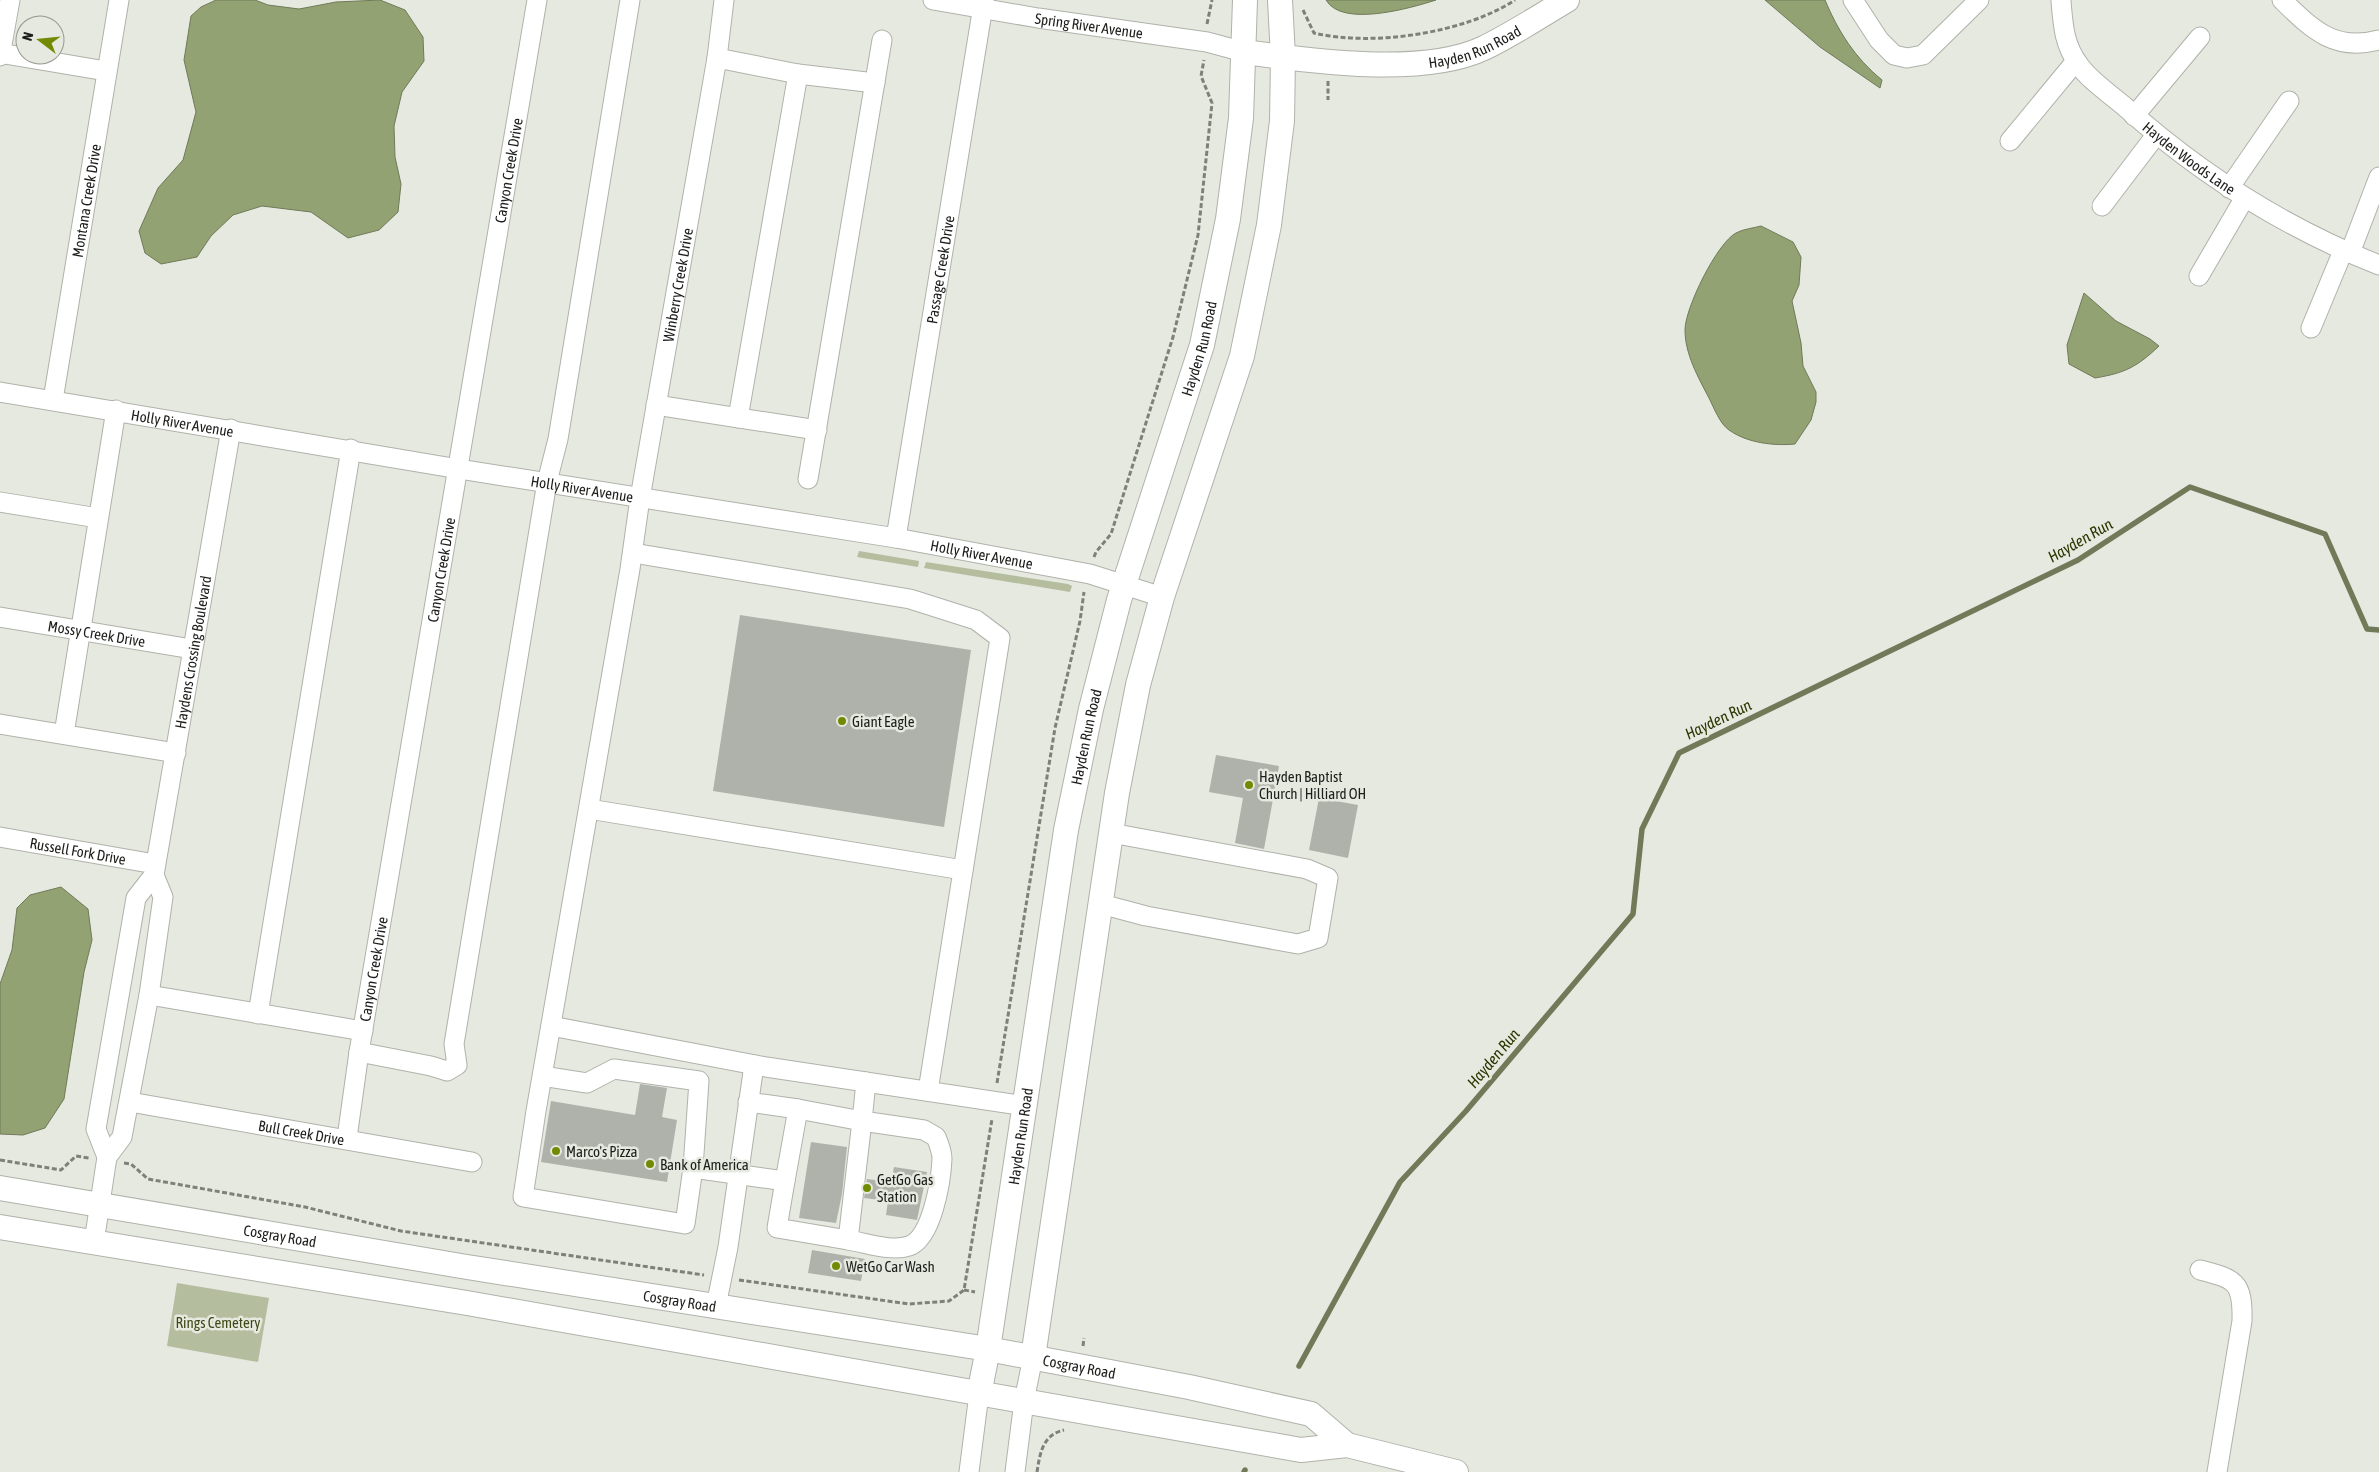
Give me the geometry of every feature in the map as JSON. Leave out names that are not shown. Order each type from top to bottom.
[{"type":"main road","points":[[1244,52],[1245,0]]},
{"type":"main road","points":[[1033,1357],[1111,833],[1138,685],[1162,597],[1242,356],[1269,226],[1282,121],[1284,57],[1280,0]]},
{"type":"main road","name":"Hayden Run Road","points":[[979,1394],[988,1349],[1066,830],[1090,710],[1124,585],[1202,345],[1228,219],[1241,118],[1244,52],[1379,65],[1440,60],[1483,48],[1549,6],[1567,0]]},
{"type":"main road","name":"Cosgray Road","points":[[0,1188],[467,1267],[1033,1357],[1311,1414],[1347,1445]]},
{"type":"main road","name":"Cosgray Road","points":[[0,1227],[467,1303],[1301,1450],[1347,1445],[1456,1472]]},
{"type":"street","points":[[10,0],[0,54],[106,71]]},
{"type":"street","name":"Montana Creek Drive","points":[[53,400],[119,0]]},
{"type":"street","name":"Canyon Creek Drive","points":[[347,1138],[363,1031],[537,0]]},
{"type":"street","points":[[360,1052],[447,1071],[457,1065],[454,1044],[547,482],[558,439],[630,0]]},
{"type":"street","name":"Winberry Creek Drive","points":[[693,1168],[685,1224],[523,1197],[542,1076],[631,561],[640,498],[717,58],[724,0]]},
{"type":"street","name":"Spring River Avenue","points":[[934,0],[984,4],[1038,18],[1207,42],[1244,52]]},
{"type":"street","points":[[1852,0],[1879,40],[1894,56],[1907,58],[1924,55],[1979,0]]},
{"type":"street","name":"Hayden Woods Lane","points":[[2060,0],[2063,32],[2079,67],[2156,135],[2244,199],[2346,252],[2379,265]]},
{"type":"street","points":[[2282,0],[2310,28],[2325,38],[2349,43],[2379,40]]},
{"type":"street","name":"Passage Creek Drive","points":[[896,538],[984,4]]},
{"type":"street","points":[[2134,116],[2200,37]]},
{"type":"street","points":[[808,478],[882,40]]},
{"type":"street","points":[[717,58],[798,74],[875,83]]},
{"type":"street","points":[[2010,141],[2076,61]]},
{"type":"street","points":[[738,418],[798,74]]},
{"type":"street","points":[[2229,188],[2289,100]]},
{"type":"street","points":[[2102,206],[2156,135]]},
{"type":"street","points":[[2310,328],[2379,177]]},
{"type":"street","points":[[2199,276],[2244,199]]},
{"type":"street","name":"Holly River Avenue","points":[[0,392],[351,449],[459,469],[896,538],[1090,574],[1162,597]]},
{"type":"street","points":[[656,405],[817,430]]},
{"type":"street","points":[[64,734],[116,410]]},
{"type":"street","name":"Haydens Crossing Boulevard","points":[[107,1159],[96,1129],[136,898],[155,869],[231,429]]},
{"type":"street","points":[[258,1014],[351,449]]},
{"type":"street","points":[[0,502],[98,518]]},
{"type":"street","points":[[631,561],[910,599],[976,620],[1000,638],[928,1092]]},
{"type":"street","name":"Mossy Creek Drive","points":[[0,617],[192,649]]},
{"type":"street","points":[[0,724],[176,753]]},
{"type":"street","points":[[588,809],[963,870]]},
{"type":"street","points":[[1101,904],[1146,916],[1298,944],[1318,938],[1328,878],[1307,869],[1111,833]]},
{"type":"street","name":"Russell Fork Drive","points":[[0,837],[155,869]]},
{"type":"street","name":"Haydens Crossing Boulevard","points":[[94,1242],[107,1159],[122,1137],[149,995],[164,898],[155,869]]},
{"type":"street","points":[[149,995],[363,1031]]},
{"type":"street","points":[[551,1026],[754,1065],[1025,1106]]},
{"type":"street","points":[[716,1306],[754,1065]]},
{"type":"street","points":[[542,1076],[587,1083],[614,1069],[699,1081],[693,1168],[785,1181]]},
{"type":"street","points":[[848,1240],[866,1082]]},
{"type":"street","name":"Bull Creek Drive","points":[[130,1102],[347,1138],[472,1162]]},
{"type":"street","points":[[748,1102],[798,1109],[924,1130],[936,1137],[942,1158],[934,1206],[921,1239],[910,1246],[898,1248],[777,1228],[798,1109]]},
{"type":"street","points":[[2200,1270],[2229,1277],[2237,1287],[2242,1304],[2242,1321],[2217,1472]]},
{"type":"street","points":[[1015,1472],[1024,1401],[1033,1357]]},
{"type":"street","name":"Hayden Run Road","points":[[969,1472],[979,1394]]},
{"type":"path","points":[[1207,19],[1212,0]]},
{"type":"path","points":[[1303,6],[1304,13],[1314,33],[1335,38],[1401,38],[1458,25],[1516,0]]},
{"type":"path","points":[[1094,558],[1096,552],[1111,534],[1173,337],[1198,235],[1212,103],[1201,76],[1203,65]]},
{"type":"path","points":[[999,1069],[1055,728],[1080,621],[1084,593]]},
{"type":"path","points":[[0,1160],[62,1170],[76,1156],[107,1159],[131,1164],[148,1179],[305,1207],[401,1231],[908,1304],[949,1301],[964,1290],[990,1126]]},
{"type":"path","points":[[964,1290],[975,1292]]},
{"type":"path","points":[[1037,1472],[1041,1448],[1057,1432],[1070,1429]]},
{"type":"green space","points":[[859,551],[919,561],[918,567],[857,557]]},
{"type":"green space","points":[[926,562],[1072,586],[1070,592],[924,568]]},
{"type":"green space","name":"Rings Cemetery","points":[[177,1283],[269,1298],[258,1362],[167,1346]]},
{"type":"shaded area","points":[[216,0],[255,0],[268,5],[299,9],[336,2],[380,0],[405,10],[423,37],[424,61],[402,92],[394,126],[395,157],[401,184],[398,212],[379,230],[348,238],[311,212],[262,206],[233,215],[211,236],[197,257],[161,264],[145,253],[139,231],[158,188],[183,160],[196,112],[184,60],[191,16],[201,7]]},
{"type":"shaded area","points":[[1326,0],[1436,0],[1394,11],[1361,14],[1346,13],[1334,8]]},
{"type":"shaded area","points":[[1765,0],[1825,0],[1848,43],[1872,72],[1882,80],[1880,88],[1820,47]]},
{"type":"shaded area","points":[[1761,226],[1793,242],[1801,257],[1799,285],[1792,301],[1801,343],[1803,366],[1816,392],[1816,402],[1811,420],[1795,444],[1770,444],[1752,441],[1729,430],[1718,416],[1697,374],[1687,348],[1686,320],[1696,292],[1712,262],[1728,239],[1736,233]]},
{"type":"shaded area","points":[[2084,293],[2116,321],[2150,339],[2159,346],[2130,368],[2095,378],[2069,364],[2067,345]]},
{"type":"shaded area","points":[[61,887],[88,909],[92,940],[84,972],[64,1099],[45,1128],[23,1135],[0,1134],[0,984],[12,950],[17,908],[30,895]]},
{"type":"building","name":"Giant Eagle","points":[[740,615],[971,650],[944,827],[713,791]]},
{"type":"building","points":[[1216,755],[1279,766],[1264,849],[1235,843],[1243,798],[1209,792]]},
{"type":"building","points":[[1319,798],[1358,805],[1348,858],[1309,850]]},
{"type":"building","points":[[640,1084],[667,1088],[662,1117],[677,1120],[667,1182],[541,1162],[551,1101],[635,1115]]},
{"type":"building","points":[[811,1142],[847,1147],[842,1194],[836,1223],[799,1218]]},
{"type":"building","points":[[894,1167],[927,1172],[917,1220],[886,1215],[888,1201],[864,1198],[867,1179],[891,1182]]},
{"type":"building","name":"WetGo Car Wash","points":[[812,1250],[865,1259],[861,1281],[808,1273]]},
{"type":"waterway","name":"Hayden Run","points":[[1299,1366],[1400,1182],[1466,1111],[1633,914],[1642,829],[1679,753],[2078,560],[2190,487],[2325,534],[2367,629],[2379,630]]},
{"type":"place","name":"Giant Eagle","points":[[842,721]]},
{"type":"place","name":"Hayden Baptist Church | Hilliard OH","points":[[1249,785]]},
{"type":"place","name":"Marco's Pizza","points":[[556,1151]]},
{"type":"place","name":"Bank of America","points":[[650,1164]]},
{"type":"place","name":"GetGo Gas Station","points":[[867,1188]]},
{"type":"place","name":"WetGo Car Wash","points":[[836,1266]]}]
